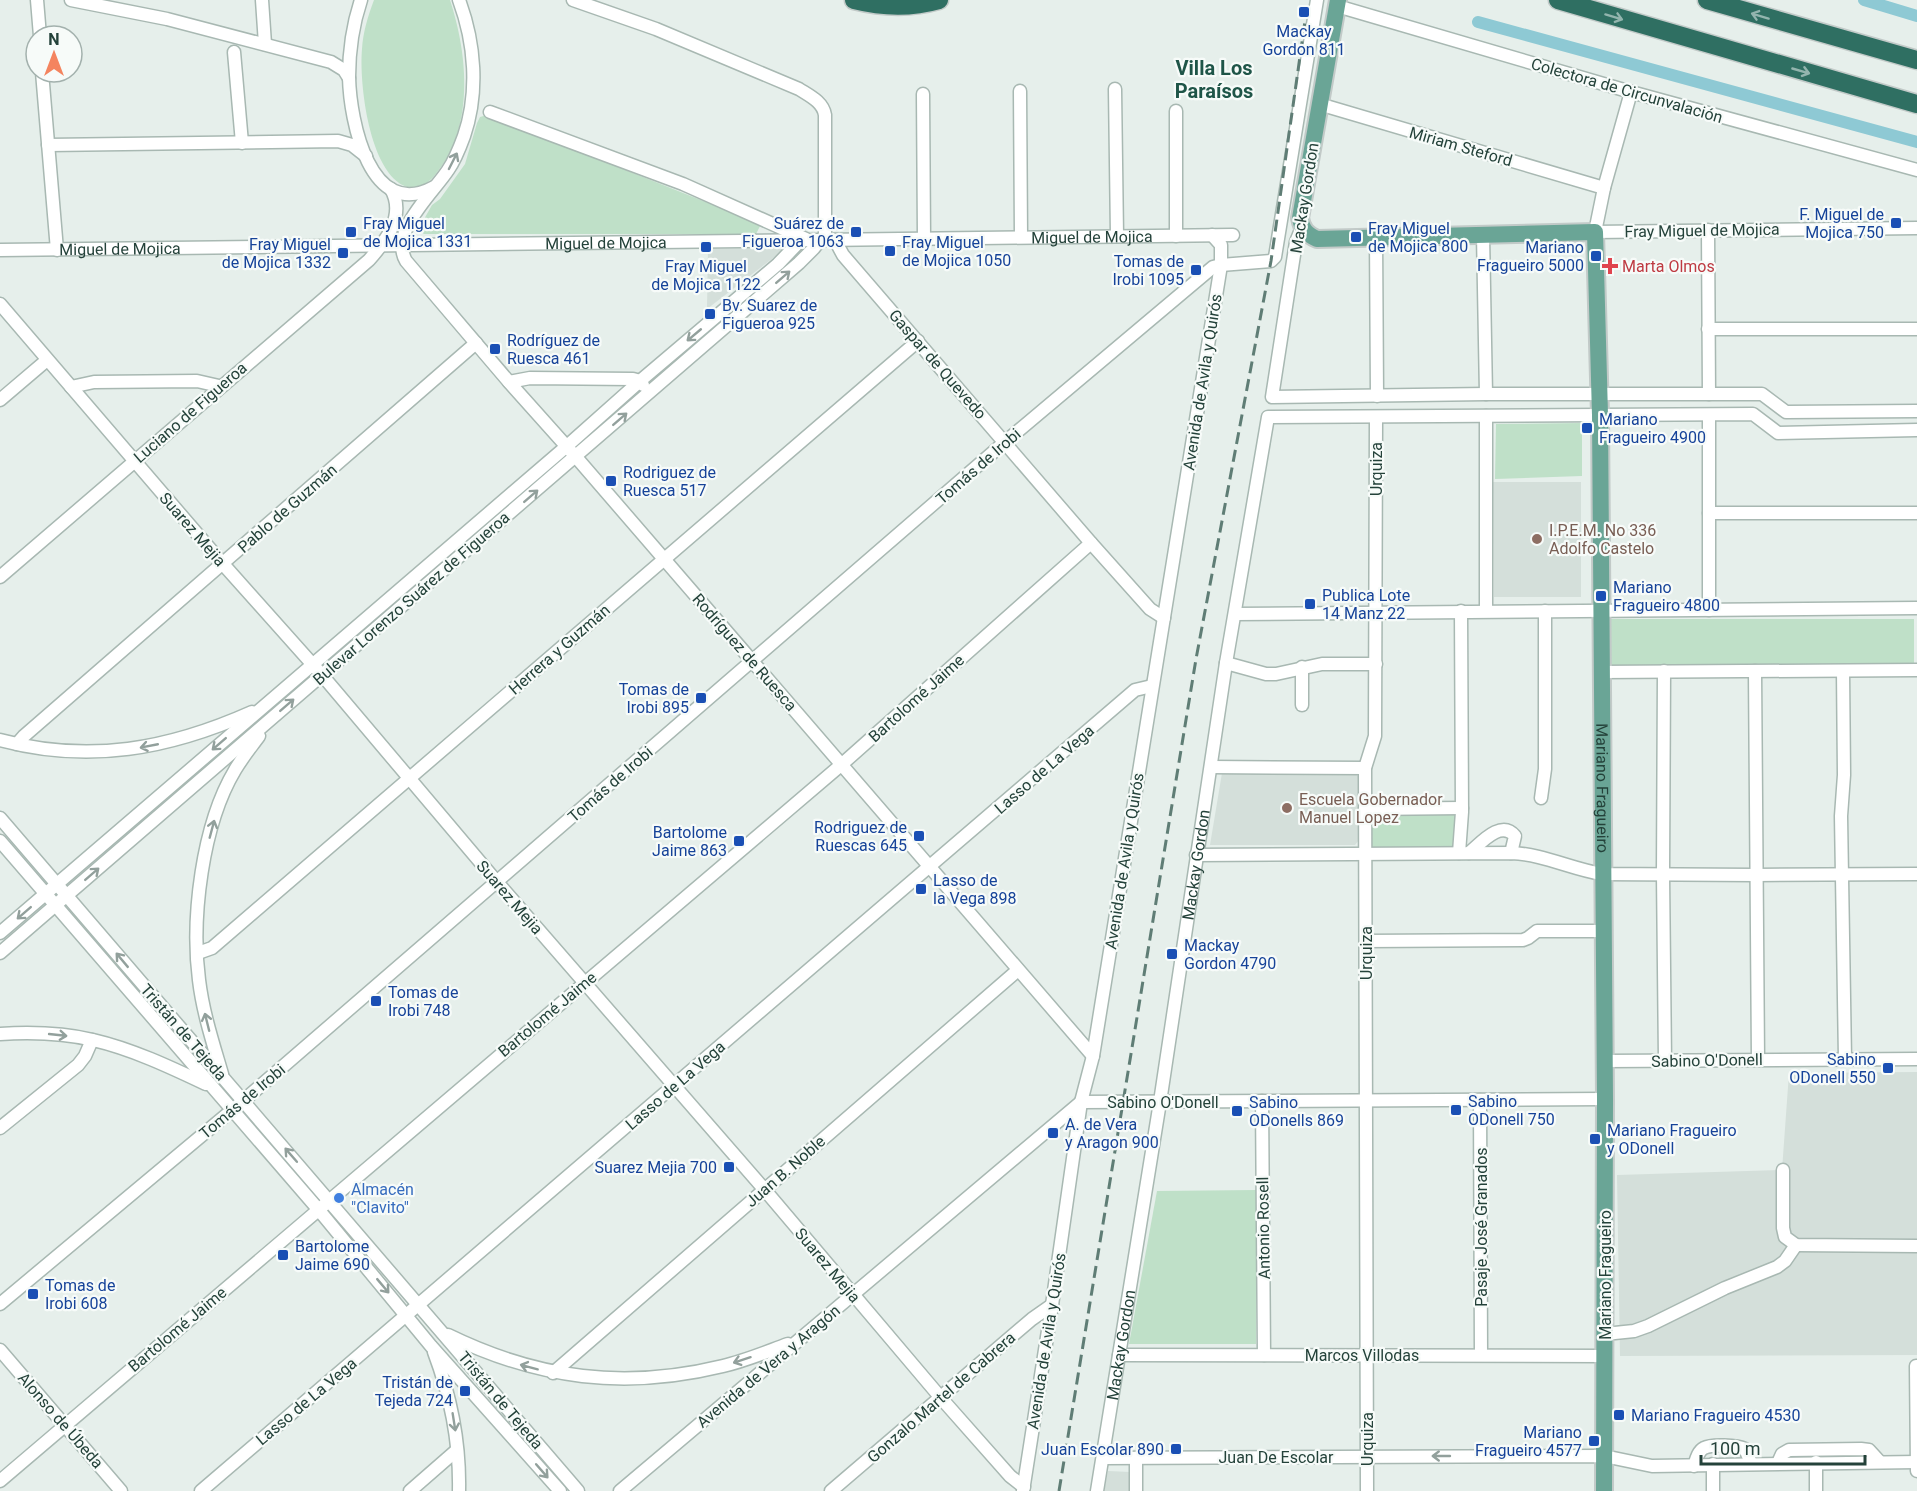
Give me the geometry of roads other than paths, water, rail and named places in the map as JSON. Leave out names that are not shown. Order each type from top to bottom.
[{"type":"highway","points":[[854,0],[900,6],[939,0]]},
{"type":"highway","points":[[1558,0],[1917,104]]},
{"type":"highway","points":[[1707,0],[1917,60]]},
{"type":"main road","name":"Mackay Gordon","points":[[1299,234],[1337,3]]},
{"type":"main road","points":[[1299,234],[1308,234],[1317,239],[1595,232]]},
{"type":"main road","name":"Mariano Fragueiro","points":[[1595,232],[1599,394],[1605,1099],[1604,1491]]},
{"type":"street","points":[[37,0],[39,24]]},
{"type":"street","points":[[71,0],[167,19],[331,62],[344,70],[350,78]]},
{"type":"street","points":[[262,0],[265,44]]},
{"type":"street","points":[[361,0],[351,46],[350,78],[354,117],[366,156],[380,179],[391,189],[403,195],[427,191],[436,186]]},
{"type":"street","points":[[402,246],[403,237],[409,225],[449,168],[467,125],[472,87],[472,52],[459,0]]},
{"type":"street","points":[[472,87],[478,103],[490,112],[683,183],[818,240],[825,115],[819,103],[800,89],[656,29],[573,0]]},
{"type":"street","points":[[1221,265],[1271,261],[1275,257],[1317,0]]},
{"type":"street","name":"Colectora de Circunvalación","points":[[1337,3],[1631,92],[1917,170]]},
{"type":"street","points":[[331,62],[346,56],[351,46]]},
{"type":"street","points":[[234,52],[242,142]]},
{"type":"street","points":[[43,84],[57,250]]},
{"type":"street","points":[[1115,89],[1117,236]]},
{"type":"street","points":[[1020,91],[1021,237]]},
{"type":"street","name":"Mariano Fragueiro","points":[[1595,232],[1604,188],[1631,92]]},
{"type":"street","points":[[923,94],[924,239]]},
{"type":"street","name":"Miriam Steford","points":[[1319,104],[1604,188]]},
{"type":"street","points":[[1176,111],[1176,236]]},
{"type":"street","points":[[467,125],[480,113],[490,112]]},
{"type":"street","points":[[48,145],[338,141],[350,135],[354,117]]},
{"type":"street","points":[[338,141],[352,145],[366,156]]},
{"type":"street","name":"Luciano de Figueroa","points":[[0,577],[219,386],[361,267],[380,246],[396,218],[397,201],[391,189]]},
{"type":"street","name":"Fray Miguel de Mojica","points":[[1595,232],[1917,228]]},
{"type":"street","points":[[1708,230],[1708,394]]},
{"type":"street","points":[[1278,238],[1299,234]]},
{"type":"street","name":"Mackay Gordon","points":[[1299,234],[1272,397],[1377,396]]},
{"type":"street","name":"Avenida de Avila y Quirós","points":[[1024,1489],[1081,1102],[1093,1056],[1221,265],[1221,245],[1212,235]]},
{"type":"street","name":"Miguel de Mojica","points":[[0,250],[1233,235]]},
{"type":"street","points":[[1483,235],[1486,394]]},
{"type":"street","points":[[1376,237],[1377,396],[1761,394],[1786,412],[1917,411]]},
{"type":"street","name":"Gaspar de Quevedo","points":[[818,240],[843,255],[1091,543],[1150,609],[1164,618]]},
{"type":"street","name":"Bulevar Lorenzo Suárez de Figueroa","points":[[0,933],[778,264],[818,240]]},
{"type":"street","name":"Bulevar Lorenzo Suárez de Figueroa","points":[[0,953],[799,263],[818,240]]},
{"type":"street","name":"Rodríguez de Ruesca","points":[[402,246],[402,254],[406,261],[509,382],[567,446],[1093,1056]]},
{"type":"street","name":"Tomás de Irobi","points":[[0,1305],[243,1101],[1005,442],[1213,267],[1221,265]]},
{"type":"street","name":"Suarez Mejia","points":[[0,304],[223,564],[322,675],[941,1398],[1024,1489]]},
{"type":"street","points":[[1708,329],[1917,329]]},
{"type":"street","name":"Herrera y Guzmán","points":[[198,953],[212,948],[918,340]]},
{"type":"street","name":"Pablo de Guzmán","points":[[17,744],[476,343]]},
{"type":"street","points":[[0,400],[47,360]]},
{"type":"street","points":[[509,382],[530,378],[633,379],[640,381],[650,392]]},
{"type":"street","points":[[71,387],[94,382],[197,381],[219,386]]},
{"type":"street","points":[[1709,414],[1709,610]]},
{"type":"street","points":[[1376,418],[1753,414],[1778,433],[1917,430]]},
{"type":"street","points":[[1486,416],[1486,611]]},
{"type":"street","name":"Mackay Gordon","points":[[1097,1491],[1160,1102],[1226,663],[1268,417],[1376,418]]},
{"type":"street","name":"Urquiza","points":[[1367,1491],[1365,768],[1376,736],[1376,418]]},
{"type":"street","points":[[1709,513],[1917,513]]},
{"type":"street","name":"Bartolomé Jaime","points":[[0,1481],[841,765],[1091,543]]},
{"type":"street","points":[[1235,614],[1917,608]]},
{"type":"street","points":[[1461,611],[1464,853]]},
{"type":"street","points":[[1540,798],[1545,769],[1545,611]]},
{"type":"street","points":[[1226,663],[1266,674],[1332,664],[1376,664]]},
{"type":"street","points":[[1302,667],[1302,705]]},
{"type":"street","points":[[1601,672],[1917,670]]},
{"type":"street","points":[[1664,671],[1665,1061]]},
{"type":"street","points":[[1755,671],[1758,1060]]},
{"type":"street","points":[[1843,671],[1842,874],[1845,1059]]},
{"type":"street","name":"Lasso de La Vega","points":[[201,1491],[1135,690],[1152,686]]},
{"type":"street","points":[[0,740],[71,752],[123,750],[176,741],[264,706]]},
{"type":"street","points":[[223,1078],[203,1006],[198,953],[198,896],[207,849],[226,788],[235,770],[271,720]]},
{"type":"street","points":[[1211,767],[1365,768]]},
{"type":"street","points":[[1365,809],[1462,808]]},
{"type":"street","name":"Tristán de Tejeda","points":[[0,818],[578,1491]]},
{"type":"street","points":[[1464,853],[1496,831],[1504,830],[1511,831],[1515,836],[1511,853]]},
{"type":"street","name":"Tristán de Tejeda","points":[[0,841],[318,1209],[431,1346],[560,1491]]},
{"type":"street","points":[[1196,855],[1511,853],[1527,854],[1602,874],[1917,873]]},
{"type":"street","points":[[1366,941],[1523,940],[1537,931],[1603,931]]},
{"type":"street","name":"Juan B. Noble","points":[[553,1373],[1018,970]]},
{"type":"street","points":[[0,1034],[29,1032],[92,1040],[151,1060],[210,1085]]},
{"type":"street","points":[[0,1128],[78,1065],[92,1040]]},
{"type":"street","name":"Sabino O'Donell","points":[[1604,1061],[1917,1059]]},
{"type":"street","name":"Sabino O'Donell","points":[[1081,1102],[1605,1099]]},
{"type":"street","name":"Pasaje José Granados","points":[[1480,1100],[1481,1355]]},
{"type":"street","name":"Antonio Rosell","points":[[1262,1101],[1264,1355]]},
{"type":"street","name":"Avenida de Vera y Aragón","points":[[620,1491],[1081,1102]]},
{"type":"street","points":[[1783,1170],[1783,1228],[1785,1237],[1796,1245],[1917,1246]]},
{"type":"street","points":[[1605,1334],[1634,1331],[1648,1326],[1725,1288],[1777,1267],[1785,1261],[1796,1245]]},
{"type":"street","name":"Gonzalo Martel de Cabrera","points":[[831,1491],[1032,1319],[1052,1305]]},
{"type":"street","points":[[443,1332],[483,1352],[553,1373],[612,1378],[657,1377],[697,1372],[725,1366],[797,1341]]},
{"type":"street","points":[[431,1346],[451,1403],[459,1491]]},
{"type":"street","name":"Alonso de Úbeda","points":[[0,1350],[121,1491]]},
{"type":"street","name":"Marcos Villodas","points":[[1119,1355],[1605,1356]]},
{"type":"street","points":[[1916,1366],[1917,1471]]},
{"type":"street","points":[[1694,1466],[1700,1451],[1712,1446],[1739,1446],[1745,1449],[1751,1463]]},
{"type":"street","points":[[1778,1463],[1782,1454],[1789,1450],[1861,1449],[1869,1450],[1880,1462]]},
{"type":"street","points":[[410,1491],[457,1450]]},
{"type":"street","name":"Juan De Escolar","points":[[1102,1458],[1604,1456],[1652,1466],[1917,1462]]},
{"type":"street","points":[[1136,1458],[1136,1491]]},
{"type":"street","points":[[1816,1462],[1816,1491]]},
{"type":"street","points":[[1713,1464],[1713,1491]]},
{"type":"waterway","points":[[1864,0],[1917,16]]},
{"type":"waterway","points":[[1478,22],[1917,142]]},
{"type":"railway","points":[[1059,1491],[1196,659],[1271,261],[1308,0]]},
{"type":"place","name":"Mackay Gordon 811","points":[[1304,12]]},
{"type":"place","name":"F. Miguel de Mojica 750","points":[[1896,223]]},
{"type":"place","name":"Fray Miguel de Mojica 1331","points":[[351,232]]},
{"type":"place","name":"Suárez de Figueroa 1063","points":[[856,232]]},
{"type":"place","name":"Fray Miguel de Mojica 800","points":[[1356,237]]},
{"type":"place","name":"Fray Miguel de Mojica 1122","points":[[706,247]]},
{"type":"place","name":"Fray Miguel de Mojica 1050","points":[[890,251]]},
{"type":"place","name":"Fray Miguel de Mojica 1332","points":[[343,253]]},
{"type":"place","name":"Mariano Fragueiro 5000","points":[[1596,256]]},
{"type":"place","name":"Marta Olmos","points":[[1610,266]]},
{"type":"place","name":"Tomas de Irobi 1095","points":[[1196,270]]},
{"type":"place","name":"Bv. Suarez de Figueroa 925","points":[[710,314]]},
{"type":"place","name":"Rodríguez de Ruesca 461","points":[[495,349]]},
{"type":"place","name":"Mariano Fragueiro 4900","points":[[1587,428]]},
{"type":"place","name":"Rodriguez de Ruesca 517","points":[[611,481]]},
{"type":"place","name":"I.P.E.M. No 336 Adolfo Castelo","points":[[1537,539]]},
{"type":"place","name":"Mariano Fragueiro 4800","points":[[1601,596]]},
{"type":"place","name":"Publica Lote 14 Manz 22","points":[[1310,604]]},
{"type":"place","name":"Tomas de Irobi 895","points":[[701,698]]},
{"type":"place","name":"Escuela Gobernador Manuel Lopez","points":[[1287,808]]},
{"type":"place","name":"Rodriguez de Ruescas 645","points":[[919,836]]},
{"type":"place","name":"Bartolome Jaime 863","points":[[739,841]]},
{"type":"place","name":"Lasso de la Vega 898","points":[[921,889]]},
{"type":"place","name":"Mackay Gordon 4790","points":[[1172,954]]},
{"type":"place","name":"Tomas de Irobi 748","points":[[376,1001]]},
{"type":"place","name":"Sabino ODonell 550","points":[[1888,1068]]},
{"type":"place","name":"Sabino ODonell 750","points":[[1456,1110]]},
{"type":"place","name":"Sabino ODonells 869","points":[[1237,1111]]},
{"type":"place","name":"A. de Vera y Aragon 900","points":[[1053,1133]]},
{"type":"place","name":"Mariano Fragueiro y ODonell","points":[[1595,1139]]},
{"type":"place","name":"Suarez Mejia 700","points":[[729,1167]]},
{"type":"place","name":"Almacén \"Clavito\"","points":[[339,1198]]},
{"type":"place","name":"Bartolome Jaime 690","points":[[283,1255]]},
{"type":"place","name":"Tomas de Irobi 608","points":[[33,1294]]},
{"type":"place","name":"Tristán de Tejeda 724","points":[[465,1391]]},
{"type":"place","name":"Mariano Fragueiro 4530","points":[[1619,1415]]},
{"type":"place","name":"Mariano Fragueiro 4577","points":[[1594,1441]]},
{"type":"place","name":"Juan Escolar 890","points":[[1176,1449]]},
{"type":"district","name":"Villa Los Paraísos","points":[[1214,80]]}]
